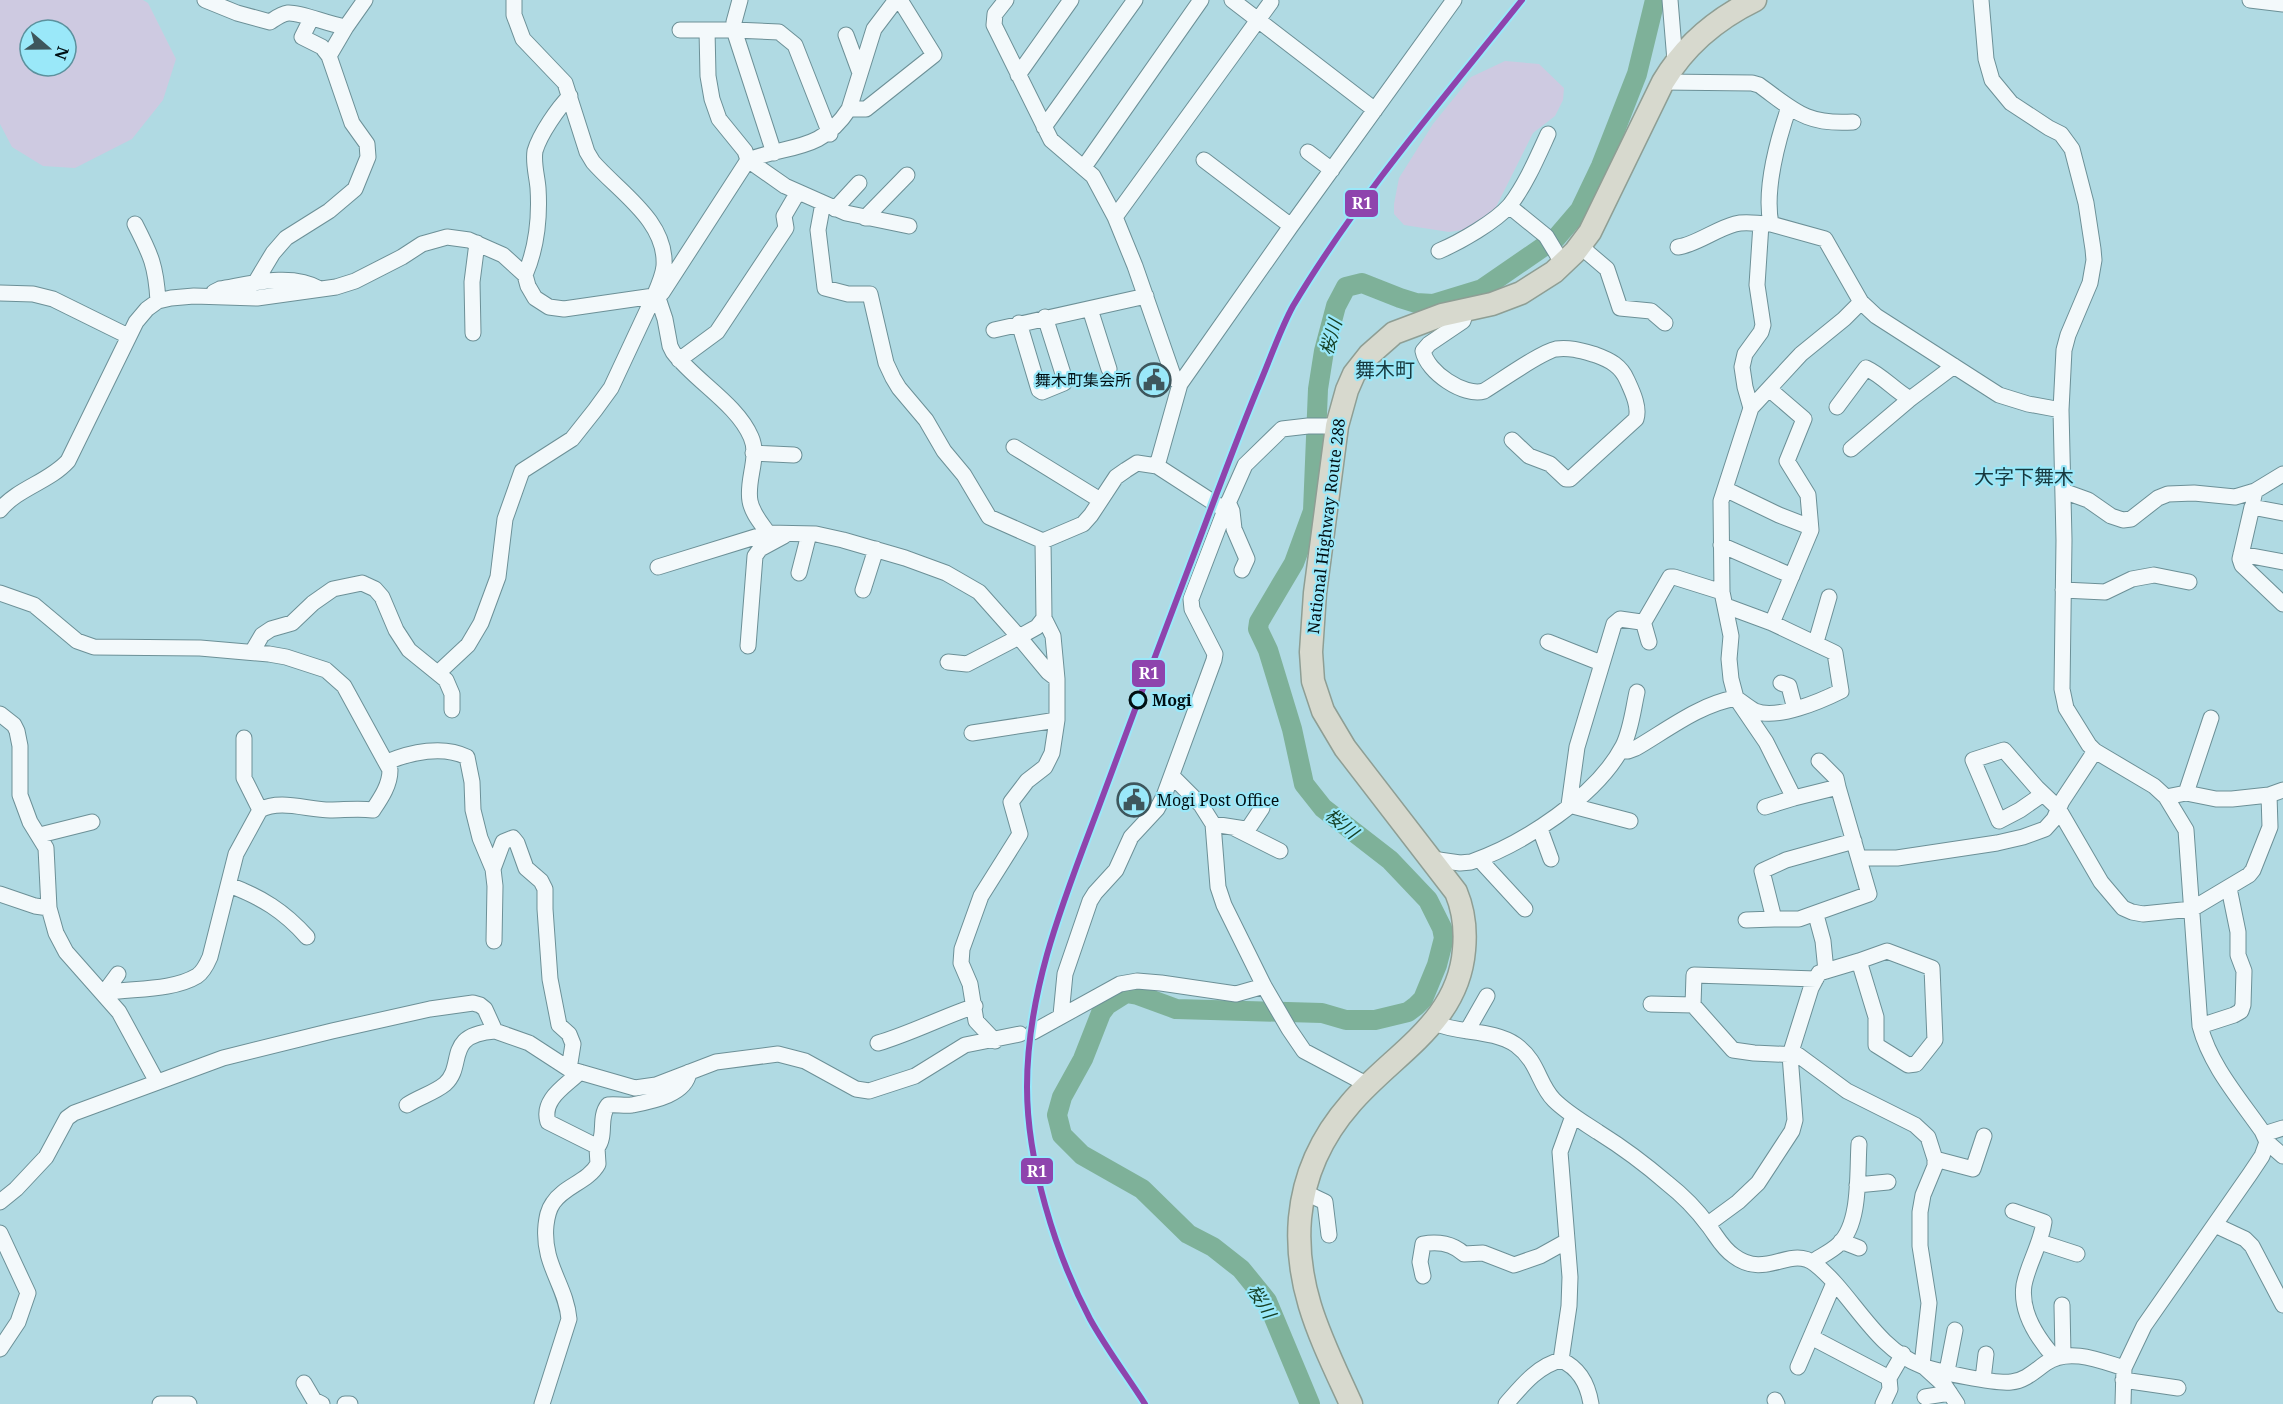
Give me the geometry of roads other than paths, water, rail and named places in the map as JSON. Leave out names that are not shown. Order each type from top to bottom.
[{"type":"highway","name":"National Highway Route 288","points":[[1351,1404],[1312,1317],[1303,1283],[1300,1229],[1304,1192],[1311,1167],[1329,1131],[1351,1103],[1434,1023],[1446,1007],[1456,986],[1465,939],[1460,903],[1456,892],[1345,748],[1323,711],[1313,681],[1311,652],[1315,593],[1331,425],[1354,374],[1378,347],[1400,329],[1442,315],[1498,302],[1521,293],[1559,257],[1580,246],[1590,232],[1663,82],[1676,61],[1707,29],[1755,0]]},
{"type":"street","points":[[205,0],[237,13],[270,22],[290,12],[346,27]]},
{"type":"street","points":[[329,56],[365,0]]},
{"type":"street","points":[[514,0],[514,15],[523,39],[565,83],[586,152],[645,216],[661,242],[664,268],[656,297],[665,319],[670,346],[679,360],[739,419],[753,440],[750,501],[754,515],[768,533]]},
{"type":"street","points":[[740,0],[734,30],[774,153]]},
{"type":"street","points":[[438,673],[468,645],[481,623],[498,577],[505,519],[522,471],[572,439],[611,388],[656,297],[748,160],[799,147],[830,134],[849,109],[874,29],[898,0],[934,55],[866,109],[849,109]]},
{"type":"street","points":[[1006,0],[995,14],[994,25],[1051,140],[1093,176],[1115,217],[1146,296],[1174,378],[1180,384]]},
{"type":"street","points":[[1018,75],[1071,0]]},
{"type":"street","points":[[1044,127],[1135,0]]},
{"type":"street","points":[[1084,167],[1201,0]]},
{"type":"street","points":[[1232,0],[1375,110]]},
{"type":"street","points":[[1157,466],[1180,384],[1454,0]]},
{"type":"street","points":[[1670,0],[1676,61]]},
{"type":"street","points":[[1981,0],[1986,59],[1992,80],[2012,103],[2061,134],[2067,141],[2076,158],[2093,249],[2092,270],[2087,291],[2067,335],[2064,350],[2061,410],[2062,689],[2066,708],[2081,735],[2095,751],[2154,786],[2166,797],[2186,830],[2200,1026],[2212,1058],[2266,1138],[2283,1156]]},
{"type":"street","points":[[2250,0],[2283,4]]},
{"type":"street","points":[[1115,217],[1271,2]]},
{"type":"street","points":[[255,284],[273,254],[286,238],[329,212],[355,189],[368,157],[368,144],[352,123],[329,56],[322,48],[302,37],[310,19]]},
{"type":"street","points":[[680,30],[779,32],[795,45],[830,134]]},
{"type":"street","points":[[707,30],[708,76],[712,99],[719,119],[745,151],[748,160],[779,182],[829,206],[865,218],[909,226]]},
{"type":"street","points":[[846,35],[860,73]]},
{"type":"street","points":[[1663,82],[1752,83],[1759,85],[1789,107],[1814,121],[1853,122]]},
{"type":"street","points":[[525,275],[537,244],[539,198],[534,160],[536,150],[562,104],[570,96]]},
{"type":"street","points":[[1751,408],[1742,367],[1745,354],[1761,332],[1763,325],[1757,285],[1779,136],[1789,107]]},
{"type":"street","points":[[1439,251],[1464,239],[1509,206],[1522,187],[1548,134]]},
{"type":"street","points":[[1308,153],[1332,170]]},
{"type":"street","points":[[1204,160],[1291,226]]},
{"type":"street","points":[[865,218],[907,175]]},
{"type":"street","points":[[858,183],[829,206],[818,230],[825,288],[848,294],[870,294],[886,363],[893,378],[926,420],[944,451],[964,475],[989,517],[1043,540],[1083,524],[1116,477],[1134,465],[1157,466],[1232,513]]},
{"type":"street","points":[[679,360],[709,339],[722,324],[786,228],[784,216],[798,192]]},
{"type":"street","points":[[1509,206],[1546,236],[1559,257]]},
{"type":"street","points":[[1678,247],[1688,246],[1705,236],[1744,222],[1766,224],[1825,239],[1861,302],[1876,316],[1999,395],[2028,404],[2061,410]]},
{"type":"street","points":[[135,224],[152,257],[156,271],[158,301]]},
{"type":"street","points":[[0,510],[14,496],[54,474],[68,461],[128,336],[147,309],[158,301],[171,297],[257,298],[321,290],[355,281],[422,244],[438,238],[458,237],[503,255],[525,275],[535,298],[549,307],[564,309],[656,297]]},
{"type":"street","points":[[473,333],[472,282],[477,243]]},
{"type":"street","points":[[1580,246],[1607,269],[1620,308],[1651,311],[1665,323]]},
{"type":"street","points":[[207,296],[220,289],[288,281],[301,282],[321,290]]},
{"type":"street","points":[[0,293],[33,294],[53,298],[128,336]]},
{"type":"street","points":[[994,330],[1146,296]]},
{"type":"street","points":[[1794,798],[1766,742],[1736,698],[1729,668],[1731,636],[1724,599],[1721,508],[1751,408],[1801,354],[1861,302]]},
{"type":"street","points":[[1090,309],[1108,369]]},
{"type":"street","points":[[1466,310],[1463,321],[1429,344],[1423,351],[1434,369],[1463,390],[1475,393],[1484,391],[1553,350],[1570,348],[1615,363],[1625,374],[1635,399],[1638,415],[1636,419],[1570,479],[1566,479],[1544,460],[1529,456],[1512,440]]},
{"type":"street","points":[[1019,323],[1039,390],[1042,392],[1064,383],[1065,380],[1045,317]]},
{"type":"street","points":[[1851,449],[1910,399],[1954,366]]},
{"type":"street","points":[[1837,407],[1866,368],[1877,373],[1895,391],[1910,399]]},
{"type":"street","points":[[1769,389],[1804,419],[1787,461],[1808,495],[1810,526],[1809,537],[1772,623]]},
{"type":"street","points":[[1061,1015],[1065,974],[1090,901],[1116,870],[1131,837],[1157,809],[1172,776],[1214,660],[1215,654],[1192,609],[1191,599],[1232,513],[1245,465],[1282,429],[1331,425]]},
{"type":"street","points":[[1014,447],[1100,500]]},
{"type":"street","points":[[753,453],[794,455]]},
{"type":"street","points":[[2063,491],[2088,500],[2111,516],[2123,520],[2131,519],[2158,498],[2168,494],[2187,493],[2235,497],[2255,491],[2283,474]]},
{"type":"street","points":[[1725,489],[1779,515],[1810,526]]},
{"type":"street","points":[[2255,491],[2241,554],[2242,565],[2283,604]]},
{"type":"street","points":[[2252,507],[2283,513]]},
{"type":"street","points":[[1232,513],[1234,529],[1247,559],[1242,570]]},
{"type":"street","points":[[658,567],[768,533],[809,534],[876,549],[927,565],[972,587],[991,604],[1048,672],[1057,679]]},
{"type":"street","points":[[748,646],[755,556],[760,549],[788,534]]},
{"type":"street","points":[[799,573],[809,534]]},
{"type":"street","points":[[995,1041],[978,1025],[975,1017],[970,984],[961,963],[962,949],[981,896],[1020,834],[1011,802],[1027,781],[1045,767],[1052,753],[1057,679],[1053,636],[1044,618],[1043,540]]},
{"type":"street","points":[[1721,545],[1791,576]]},
{"type":"street","points":[[864,590],[876,549]]},
{"type":"street","points":[[2241,554],[2283,562]]},
{"type":"street","points":[[2063,590],[2105,592],[2132,579],[2154,575],[2189,582]]},
{"type":"street","points":[[1649,642],[1643,621],[1670,578],[1674,577],[1816,642],[1835,654],[1841,691],[1785,712],[1757,712],[1736,698]]},
{"type":"street","points":[[252,652],[262,635],[271,629],[292,623],[313,603],[333,589],[359,582],[375,589],[382,597],[396,630],[410,650],[446,680],[452,694],[452,710]]},
{"type":"street","points":[[0,593],[34,605],[77,641],[94,647],[200,648],[252,652],[286,657],[326,670],[344,686],[369,734],[387,762],[390,778],[382,797],[373,810],[329,810],[284,806],[271,806],[260,810],[236,854],[210,957],[197,976],[163,986],[104,993]]},
{"type":"street","points":[[1816,642],[1829,597]]},
{"type":"street","points":[[948,662],[967,664],[1037,627],[1044,618]]},
{"type":"street","points":[[1569,805],[1577,747],[1601,663],[1617,620],[1643,621]]},
{"type":"street","points":[[1548,642],[1601,663]]},
{"type":"street","points":[[1831,651],[1848,647]]},
{"type":"street","points":[[1781,682],[1789,686],[1795,709]]},
{"type":"street","points":[[1432,859],[1460,864],[1479,859],[1540,829],[1610,766],[1628,733],[1637,692]]},
{"type":"street","points":[[1620,751],[1636,748],[1703,710],[1736,698]]},
{"type":"street","points":[[0,714],[14,725],[17,731],[20,746],[20,795],[30,822],[46,848],[49,908],[56,933],[66,952],[119,1012],[157,1082]]},
{"type":"street","points":[[2186,793],[2211,718]]},
{"type":"street","points":[[972,733],[1056,720]]},
{"type":"street","points":[[244,738],[244,778],[260,810]]},
{"type":"street","points":[[387,762],[398,757],[440,750],[457,752],[467,757],[480,838],[493,869],[494,940]]},
{"type":"street","points":[[2043,794],[1999,821],[1974,760],[2004,750],[2058,808],[2096,875],[2123,908],[2143,914],[2192,909],[2229,888],[2253,870],[2270,827],[2276,792],[2232,799],[2216,799],[2186,793],[2166,797]]},
{"type":"street","points":[[1859,858],[1897,858],[2023,837],[2045,829],[2054,819],[2058,808],[2095,751]]},
{"type":"street","points":[[1746,920],[1791,921],[1816,915],[1869,894],[1836,778],[1819,760]]},
{"type":"street","points":[[1172,776],[1201,805],[1213,824],[1218,887],[1224,905],[1289,1029],[1304,1051],[1368,1085]]},
{"type":"street","points":[[1765,807],[1838,787]]},
{"type":"street","points":[[1569,805],[1630,821]]},
{"type":"street","points":[[1213,824],[1245,829],[1250,826],[1262,808]]},
{"type":"street","points":[[40,835],[92,822]]},
{"type":"street","points":[[1236,829],[1280,851]]},
{"type":"street","points":[[1540,829],[1551,859]]},
{"type":"street","points":[[493,869],[503,842],[513,838],[526,868],[541,881],[545,889],[550,979],[559,1025],[569,1034],[573,1044],[574,1070],[551,1098],[546,1118],[554,1126],[590,1141],[597,1148]]},
{"type":"street","points":[[1774,919],[1762,871],[1785,860],[1854,841]]},
{"type":"street","points":[[1479,859],[1525,909]]},
{"type":"street","points":[[229,885],[257,896],[291,919],[307,937]]},
{"type":"street","points":[[2200,1026],[2234,1015],[2241,1011],[2243,1005],[2244,971],[2238,955],[2238,933],[2229,888]]},
{"type":"street","points":[[0,894],[35,906],[49,908]]},
{"type":"street","points":[[1708,1224],[1738,1202],[1758,1183],[1792,1131],[1795,1120],[1790,1055],[1793,1040],[1821,975],[1823,941],[1816,915]]},
{"type":"street","points":[[1859,961],[1876,1017],[1876,1045],[1908,1065],[1916,1064],[1935,1040],[1932,968],[1887,951],[1859,961],[1821,975],[1694,975],[1694,1005],[1733,1050],[1798,1055],[1854,1095],[1923,1130],[1929,1137],[1935,1166],[1923,1195],[1920,1212],[1920,1246],[1929,1303],[1922,1365],[1953,1398]]},
{"type":"street","points":[[104,993],[118,974]]},
{"type":"street","points":[[407,1105],[446,1083],[452,1073],[457,1051],[463,1042],[484,1032],[495,1031],[529,1043],[574,1070],[639,1088],[656,1085],[716,1062],[778,1054],[805,1061],[856,1089],[869,1091],[915,1076],[965,1045],[1027,1033],[1120,984],[1137,981],[1236,994],[1265,987]]},
{"type":"street","points":[[1467,1031],[1487,996]]},
{"type":"street","points":[[0,1202],[16,1189],[46,1156],[67,1118],[74,1113],[223,1058],[332,1031],[473,1003],[485,1009],[495,1031]]},
{"type":"street","points":[[1651,1004],[1694,1005]]},
{"type":"street","points":[[878,1043],[902,1036],[975,1006]]},
{"type":"street","points":[[1434,1023],[1442,1027],[1503,1038],[1516,1046],[1530,1058],[1552,1099],[1573,1116],[1646,1165],[1670,1185],[1708,1224],[1728,1251],[1742,1261],[1769,1266],[1796,1257],[1812,1262],[1834,1283],[1889,1345],[1922,1365],[2011,1383],[2023,1379],[2059,1357],[2072,1355],[2090,1358],[2123,1374],[2178,1388]]},
{"type":"street","points":[[542,1404],[569,1319],[567,1305],[546,1251],[548,1213],[555,1200],[596,1167],[597,1148],[604,1134],[603,1112],[608,1105],[630,1105],[672,1093],[685,1085],[689,1072]]},
{"type":"street","points":[[1561,1360],[1569,1306],[1560,1152],[1573,1116]]},
{"type":"street","points":[[2123,1404],[2123,1374],[2144,1326],[2262,1156],[2266,1138],[2283,1128]]},
{"type":"street","points":[[1935,1159],[1973,1169],[1984,1136]]},
{"type":"street","points":[[1812,1262],[1841,1241],[1848,1233],[1852,1222],[1857,1185],[1859,1144]]},
{"type":"street","points":[[1857,1185],[1888,1182]]},
{"type":"street","points":[[1304,1192],[1325,1202],[1329,1235]]},
{"type":"street","points":[[2013,1211],[2044,1222],[2040,1242],[2024,1286],[2027,1309],[2037,1336],[2059,1357]]},
{"type":"street","points":[[2215,1225],[2245,1239],[2252,1246],[2283,1305]]},
{"type":"street","points":[[0,1233],[28,1293],[18,1322],[0,1349]]},
{"type":"street","points":[[1423,1276],[1420,1262],[1423,1244],[1440,1243],[1458,1248],[1464,1254],[1483,1254],[1514,1265],[1540,1256],[1567,1241]]},
{"type":"street","points":[[1841,1241],[1859,1248]]},
{"type":"street","points":[[2040,1242],[2077,1254]]},
{"type":"street","points":[[1798,1367],[1834,1283]]},
{"type":"street","points":[[2059,1357],[2062,1305]]},
{"type":"street","points":[[1947,1371],[1955,1330]]},
{"type":"street","points":[[1811,1337],[1889,1378]]},
{"type":"street","points":[[1883,1404],[1890,1389],[1889,1378],[1903,1354]]},
{"type":"street","points":[[1983,1378],[1986,1354]]},
{"type":"street","points":[[1506,1404],[1541,1368],[1561,1360]]},
{"type":"street","points":[[1561,1360],[1572,1366],[1583,1379],[1591,1404]]},
{"type":"street","points":[[303,1383],[314,1400],[322,1404]]},
{"type":"street","points":[[1925,1397],[1953,1398]]},
{"type":"street","points":[[160,1404],[189,1404]]},
{"type":"street","points":[[345,1404],[350,1404]]},
{"type":"waterway","name":"桜川","points":[[1310,1404],[1267,1301],[1241,1269],[1213,1247],[1188,1234],[1142,1189],[1082,1155],[1062,1135],[1057,1115],[1062,1097],[1083,1059],[1101,1013],[1107,1005],[1126,993],[1176,1009],[1322,1013],[1346,1020],[1375,1020],[1408,1012],[1423,999],[1437,965],[1444,938],[1442,928],[1428,900],[1390,860],[1323,808],[1304,784],[1292,729],[1268,650],[1258,629],[1259,622],[1294,563],[1313,511],[1318,389],[1324,351],[1336,306],[1346,287],[1362,283],[1416,303],[1433,304],[1482,289],[1556,238],[1580,210],[1601,166],[1637,74],[1655,0]]},
{"type":"place","name":"舞木町集会所","points":[[1154,380]]},
{"type":"place","name":"Mogi","points":[[1138,700]]},
{"type":"place","name":"Mogi Post Office","points":[[1134,800]]},
{"type":"district","name":"舞木町","points":[[1385,369]]},
{"type":"district","name":"大字下舞木","points":[[2024,476]]}]
